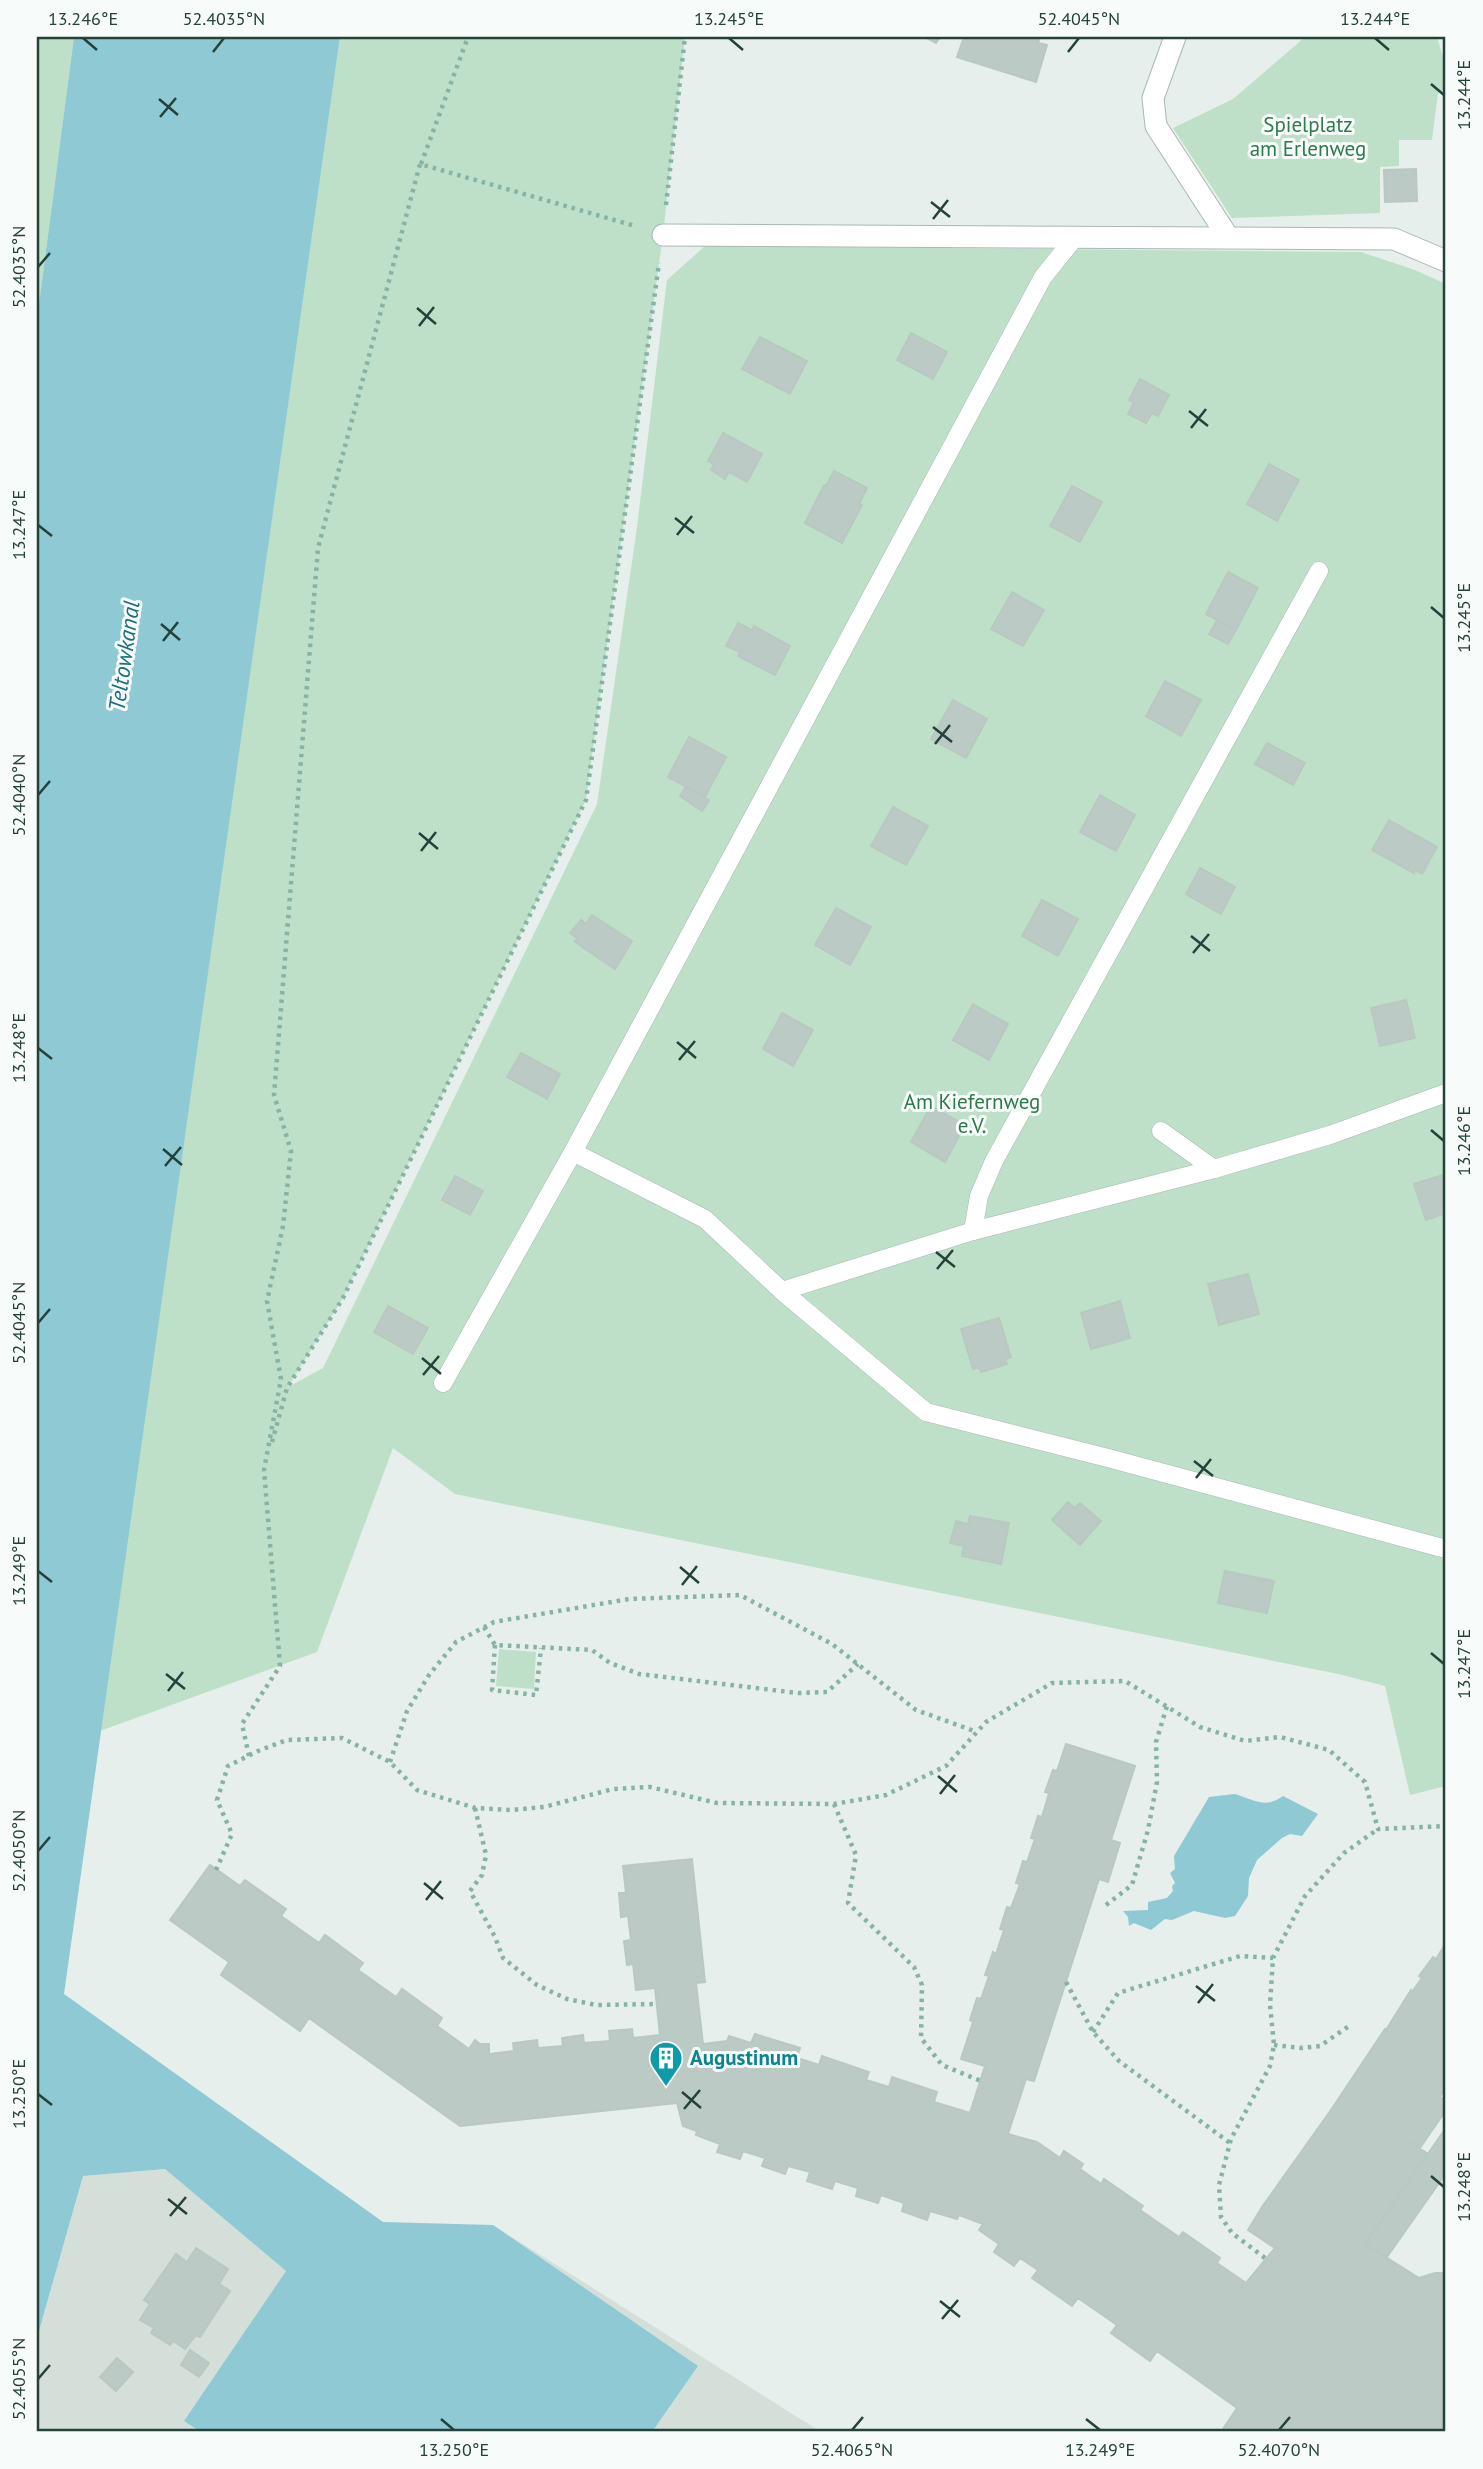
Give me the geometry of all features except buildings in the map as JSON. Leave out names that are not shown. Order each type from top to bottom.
[{"type":"street","points":[[1175,37],[1153,98],[1156,126],[1228,237]]},
{"type":"street","points":[[663,234],[1394,239],[1446,261]]},
{"type":"lane","points":[[443,1383],[573,1152],[1043,277],[1076,236]]},
{"type":"lane","points":[[973,1231],[979,1196],[1319,571]]},
{"type":"lane","points":[[782,1292],[973,1231],[1214,1169],[1330,1135],[1446,1093]]},
{"type":"lane","points":[[1161,1131],[1214,1169]]},
{"type":"lane","points":[[573,1152],[705,1219],[782,1292],[926,1412],[1446,1549]]},
{"type":"path","points":[[248,1756],[243,1724],[280,1666],[264,1470],[281,1379],[267,1301],[283,1226],[291,1151],[274,1095],[318,548],[420,164],[468,37]]},
{"type":"path","points":[[264,1470],[287,1388],[343,1298],[586,800],[663,234],[685,37]]},
{"type":"path","points":[[420,164],[663,234]]},
{"type":"path","points":[[390,1762],[407,1711],[429,1675],[456,1642],[494,1622],[629,1599],[740,1595],[832,1644],[916,1710],[977,1732]]},
{"type":"path","points":[[484,1627],[495,1645],[492,1690],[536,1695],[541,1648]]},
{"type":"path","points":[[495,1645],[592,1650],[610,1663],[639,1674],[798,1693],[827,1692],[858,1664]]},
{"type":"path","points":[[216,1870],[232,1834],[217,1800],[228,1766],[287,1740],[342,1738],[390,1762],[417,1790],[475,1808],[511,1810],[544,1807],[613,1789],[650,1787],[717,1803],[834,1804],[886,1795],[946,1766],[986,1722],[1052,1683],[1125,1681],[1200,1727],[1245,1741],[1280,1737],[1329,1750],[1365,1783],[1378,1829]]},
{"type":"path","points":[[1106,1905],[1132,1885],[1140,1862],[1157,1782],[1156,1742],[1167,1706]]},
{"type":"path","points":[[834,1804],[856,1855],[848,1903],[914,1967],[922,1985],[922,2038],[942,2065],[981,2081]]},
{"type":"path","points":[[475,1808],[486,1855],[482,1875],[470,1891],[495,1937],[503,1958],[537,1985],[567,1999],[596,2006],[657,2004]]},
{"type":"path","points":[[1265,2258],[1232,2233],[1221,2217],[1219,2185],[1230,2143],[1270,2066],[1274,2045],[1270,2005],[1273,1958],[1305,1896],[1344,1853],[1378,1829],[1446,1826]]},
{"type":"path","points":[[1093,2032],[1118,1993],[1240,1956],[1273,1958]]},
{"type":"path","points":[[1066,1982],[1093,2032],[1119,2061],[1230,2143]]},
{"type":"path","points":[[1274,2045],[1301,2048],[1321,2046],[1349,2026]]},
{"type":"shaded area","points":[[165,2169],[286,2271],[185,2420],[201,2432],[37,2432],[37,2338],[83,2176]]},
{"type":"shaded area","points":[[493,2225],[821,2432],[652,2432],[698,2366]]},
{"type":"green space","points":[[37,37],[74,37],[37,319]]},
{"type":"green space","name":"Am Kiefernweg e.V.","points":[[340,37],[685,37],[663,235],[586,800],[343,1298],[288,1387],[323,1368],[597,804],[637,527],[667,280],[705,246],[1361,252],[1415,270],[1446,284],[1446,1786],[1410,1795],[1385,1686],[1338,1674],[455,1494],[393,1448],[317,1652],[100,1731]]},
{"type":"green space","name":"Spielplatz am Erlenweg","points":[[1305,37],[1437,37],[1446,67],[1446,89],[1438,93],[1432,140],[1399,140],[1399,166],[1380,167],[1380,213],[1232,218],[1173,128],[1233,99]]},
{"type":"green space","points":[[499,1649],[536,1652],[534,1689],[496,1686]]},
{"type":"water","name":"Teltowkanal","points":[[74,37],[340,37],[64,1994],[383,2222],[493,2225],[698,2366],[652,2432],[201,2432],[184,2421],[286,2271],[165,2169],[83,2176],[37,2338],[37,319]]},
{"type":"water","points":[[1235,1794],[1265,1803],[1283,1796],[1318,1814],[1302,1836],[1290,1834],[1282,1838],[1257,1860],[1249,1878],[1248,1896],[1235,1916],[1225,1918],[1194,1911],[1172,1920],[1165,1919],[1151,1930],[1134,1923],[1129,1926],[1128,1917],[1123,1911],[1148,1910],[1148,1902],[1167,1898],[1173,1891],[1172,1886],[1175,1883],[1170,1873],[1175,1869],[1174,1856],[1209,1797]]},
{"type":"place","name":"Augustinum","points":[[666,2088]]}]
